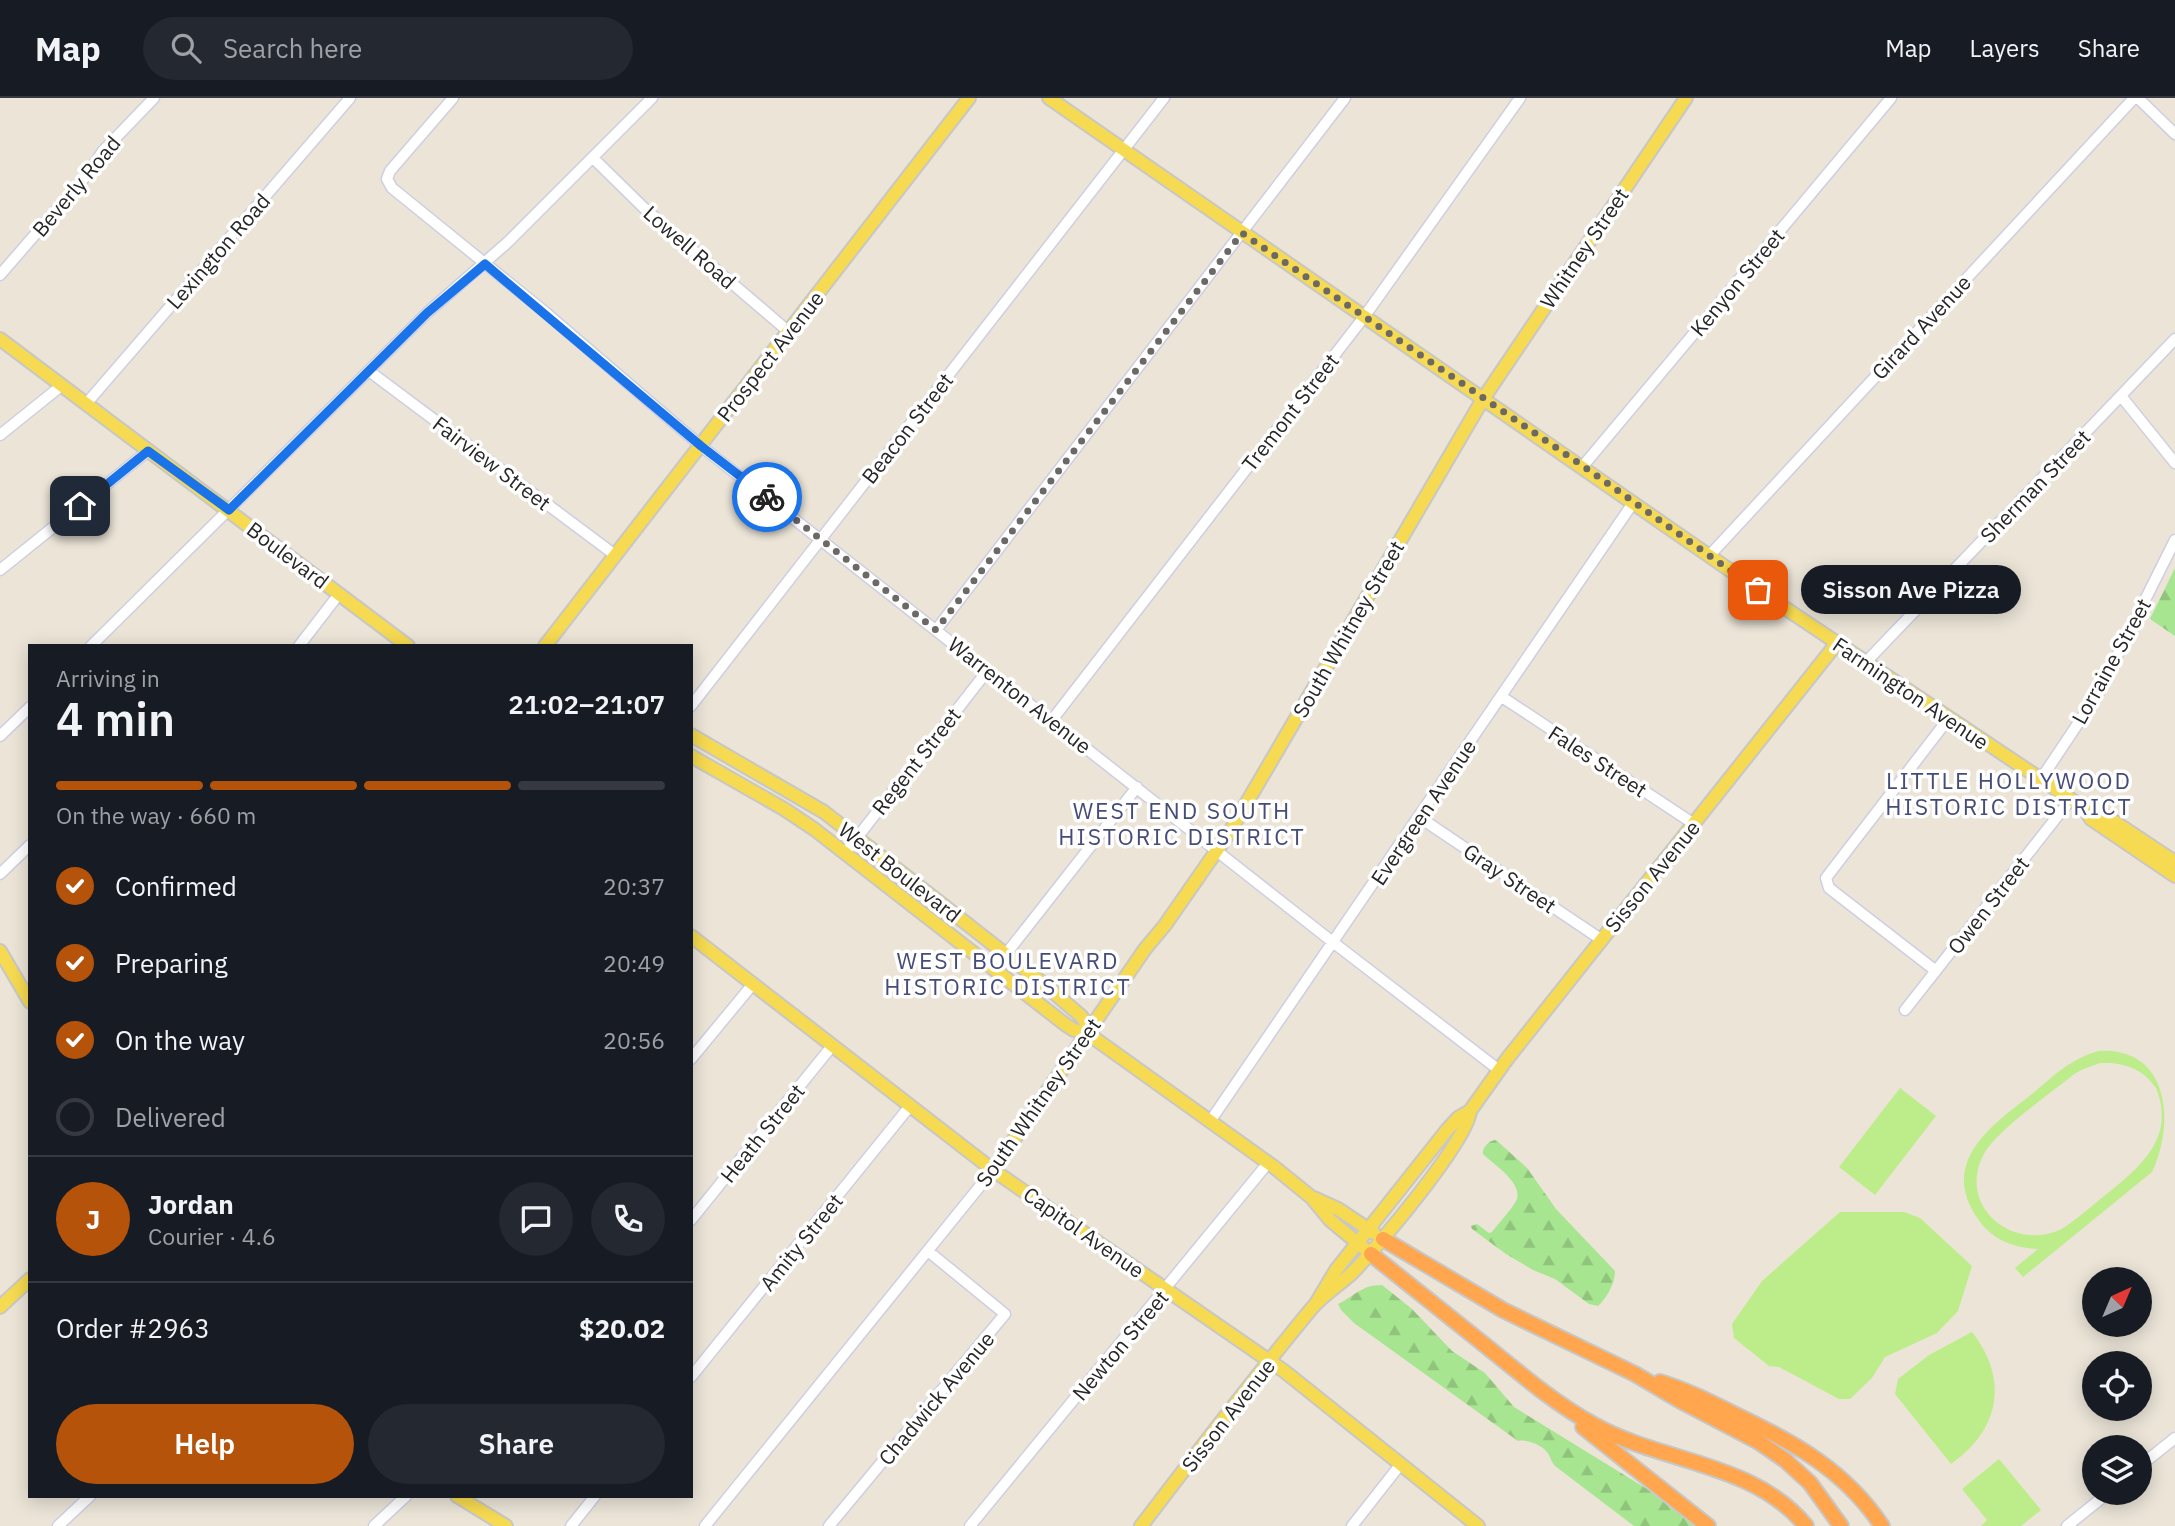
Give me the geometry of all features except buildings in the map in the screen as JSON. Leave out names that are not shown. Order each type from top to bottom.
[{"type":"highway","points":[[1383,1238],[1503,1310],[1635,1374],[1679,1401],[1763,1436],[1804,1449],[1831,1468],[1854,1490],[1882,1526]]},
{"type":"highway","points":[[1370,1254],[1708,1526]]},
{"type":"highway","points":[[1555,1402],[1625,1440],[1748,1482],[1784,1504],[1807,1526]]},
{"type":"highway","points":[[1763,1436],[1810,1483],[1841,1526]]},
{"type":"main road","name":"Prospect Avenue","points":[[547,644],[969,98]]},
{"type":"main road","name":"Farmington Avenue","points":[[1049,98],[1583,466],[1709,556],[2071,799],[2084,808],[2091,819],[2175,876]]},
{"type":"main road","name":"Whitney Street","points":[[1483,399],[1686,98]]},
{"type":"main road","name":"Boulevard","points":[[0,339],[405,644]]},
{"type":"main road","name":"South Whitney Street","points":[[993,1170],[1145,949],[1218,851],[1483,399]]},
{"type":"main road","name":"Sisson Avenue","points":[[1315,1305],[1340,1284],[1383,1238],[1446,1157],[1467,1125],[1470,1111],[1499,1070],[1837,643]]},
{"type":"main road","name":"West Boulevard","points":[[693,735],[824,812],[1081,1016],[1086,1023],[1087,1033]]},
{"type":"main road","name":"West Boulevard","points":[[693,757],[800,819],[1066,1025],[1087,1033],[1268,1163],[1311,1197],[1330,1220],[1370,1254]]},
{"type":"main road","points":[[760,795],[770,779]]},
{"type":"main road","name":"Farmington Avenue","points":[[2084,808],[2095,810],[2175,862]]},
{"type":"main road","name":"Capitol Avenue","points":[[693,938],[993,1170],[1270,1362],[1478,1526]]},
{"type":"main road","points":[[0,951],[28,999]]},
{"type":"main road","name":"Sisson Avenue","points":[[1140,1526],[1315,1305],[1329,1280],[1357,1243],[1458,1118],[1470,1111]]},
{"type":"main road","points":[[1434,1147],[1446,1157]]},
{"type":"main road","name":"West Boulevard","points":[[1311,1197],[1338,1209],[1383,1238]]},
{"type":"main road","points":[[0,1307],[28,1281]]},
{"type":"main road","points":[[464,1498],[506,1526]]},
{"type":"street","name":"Beverly Road","points":[[0,275],[85,177],[103,151],[153,98]]},
{"type":"street","name":"Lexington Road","points":[[86,404],[350,98]]},
{"type":"street","name":"Warrenton Avenue","points":[[453,98],[390,171],[387,179],[392,188],[701,446],[1499,1070]]},
{"type":"street","points":[[93,644],[427,313],[485,264],[652,98]]},
{"type":"street","name":"Beacon Street","points":[[693,703],[1164,98]]},
{"type":"street","points":[[936,630],[1345,98]]},
{"type":"street","name":"Tremont Street","points":[[1052,720],[1364,317],[1520,98]]},
{"type":"street","name":"Kenyon Street","points":[[1583,466],[1891,98]]},
{"type":"street","points":[[2136,98],[2175,134]]},
{"type":"street","name":"Girard Avenue","points":[[1709,556],[2136,98]]},
{"type":"street","name":"Lowell Road","points":[[593,158],[644,208],[789,332]]},
{"type":"street","name":"Sherman Street","points":[[1866,662],[2175,340]]},
{"type":"street","name":"Fairview Street","points":[[369,371],[615,555]]},
{"type":"street","points":[[0,435],[61,386]]},
{"type":"street","points":[[2121,396],[2175,463]]},
{"type":"street","points":[[0,570],[148,451]]},
{"type":"street","name":"Evergreen Avenue","points":[[1211,1121],[1633,503]]},
{"type":"street","name":"Lorraine Street","points":[[2041,779],[2099,692],[2175,540]]},
{"type":"street","points":[[301,644],[339,594]]},
{"type":"street","name":"Regent Street","points":[[845,853],[988,670]]},
{"type":"street","name":"Fales Street","points":[[1502,697],[1694,824]]},
{"type":"street","points":[[0,736],[28,709]]},
{"type":"street","points":[[1936,971],[1829,888],[1826,878],[1949,718]]},
{"type":"street","points":[[995,968],[1137,787]]},
{"type":"street","name":"Owen Street","points":[[1905,1010],[2071,799]]},
{"type":"street","name":"Gray Street","points":[[1419,817],[1602,940]]},
{"type":"street","points":[[0,874],[28,847]]},
{"type":"street","points":[[693,1057],[753,984]]},
{"type":"street","name":"Heath Street","points":[[693,1218],[832,1046]]},
{"type":"street","name":"Amity Street","points":[[693,1375],[910,1106]]},
{"type":"street","name":"Newton Street","points":[[970,1526],[1268,1163]]},
{"type":"street","name":"South Whitney Street","points":[[705,1526],[993,1170]]},
{"type":"street","name":"Chadwick Avenue","points":[[830,1526],[1005,1314],[928,1251]]},
{"type":"street","points":[[2152,1456],[2175,1438]]},
{"type":"street","points":[[1352,1526],[1401,1465]]},
{"type":"street","points":[[60,1525],[88,1498]]},
{"type":"street","points":[[374,1526],[404,1498]]},
{"type":"street","points":[[571,1526],[593,1498]]},
{"type":"street","points":[[2067,1526],[2093,1505]]},
{"type":"green space","points":[[2175,568],[2175,636],[2150,619]]},
{"type":"green space","points":[[2099,1051],[2123,1053],[2140,1061],[2153,1075],[2161,1092],[2164,1112],[2159,1153],[2152,1172],[2023,1277],[2015,1268],[2038,1249],[2004,1242],[1978,1219],[1967,1199],[1964,1180],[1967,1163],[1975,1147],[2001,1119],[2063,1068]],"holes":[[[2100,1063],[2124,1065],[2138,1071],[2156,1088],[2162,1120],[2154,1146],[2146,1158],[2125,1179],[2062,1229],[2043,1235],[2025,1235],[1994,1220],[1983,1206],[1977,1191],[1977,1173],[1990,1145],[2073,1075]]]},
{"type":"green space","points":[[1900,1088],[1936,1116],[1875,1195],[1839,1167]]},
{"type":"green space","points":[[1496,1140],[1527,1168],[1556,1209],[1615,1271],[1610,1290],[1598,1306],[1589,1304],[1555,1279],[1506,1254],[1472,1229],[1471,1226],[1477,1224],[1489,1233],[1492,1232],[1518,1195],[1512,1181],[1483,1154],[1487,1144]]},
{"type":"green space","points":[[1840,1212],[1904,1212],[1920,1218],[1972,1266],[1958,1311],[1937,1333],[1885,1357],[1872,1378],[1850,1399],[1839,1399],[1779,1367],[1769,1366],[1734,1338],[1732,1324],[1762,1281]]},
{"type":"green space","points":[[1382,1285],[1412,1309],[1452,1351],[1485,1373],[1514,1407],[1647,1489],[1694,1526],[1634,1526],[1555,1466],[1543,1448],[1530,1442],[1518,1441],[1354,1323],[1341,1310],[1338,1304],[1363,1289]]},
{"type":"green space","points":[[1972,1332],[1984,1350],[1991,1368],[1995,1385],[1994,1403],[1980,1436],[1951,1464],[1895,1394],[1898,1379],[1929,1355]]},
{"type":"green space","points":[[1999,1459],[2041,1510],[2021,1526],[1981,1526],[1987,1520],[1962,1489]]},
{"type":"way so far","points":[[767,497],[936,630],[1242,233],[1583,466],[1758,590]]},
{"type":"place","name":"Sisson Ave Pizza","points":[[1758,590]]},
{"type":"district","name":"LITTLE HOLLYWOOD HISTORIC DISTRICT","points":[[2009,793]]},
{"type":"district","name":"WEST END SOUTH HISTORIC DISTRICT","points":[[1182,823]]},
{"type":"district","name":"WEST BOULEVARD HISTORIC DISTRICT","points":[[1008,973]]},
{"type":"route","points":[[80,506],[148,451],[229,510],[427,313],[485,264],[701,446],[767,497]]}]
